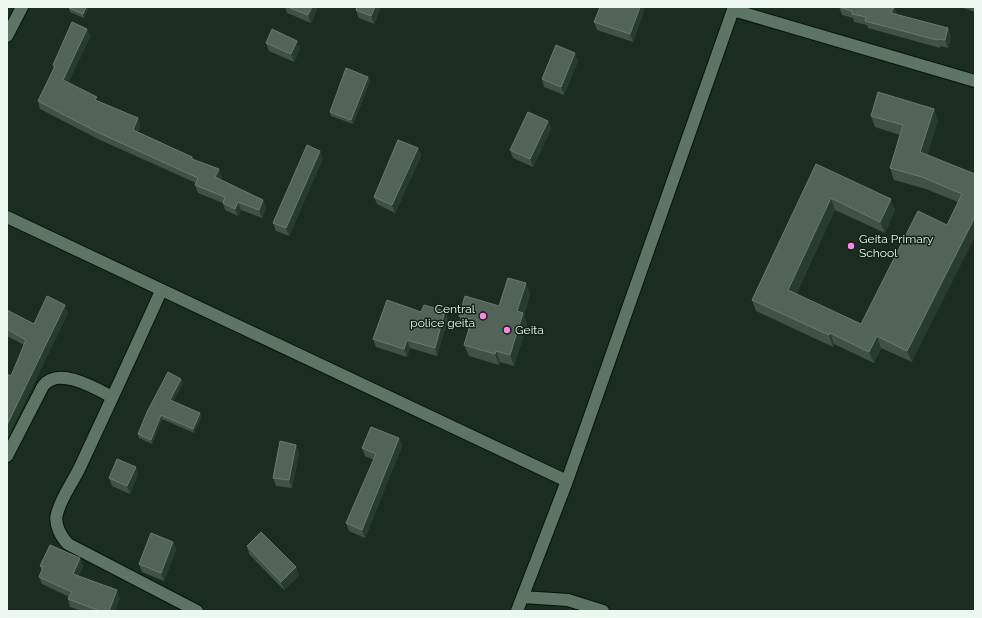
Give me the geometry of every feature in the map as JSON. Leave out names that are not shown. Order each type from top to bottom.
[{"type":"street","points":[[7,36],[22,7]]},
{"type":"street","points":[[517,611],[567,481],[733,9],[975,81]]},
{"type":"street","points":[[7,217],[161,291],[567,481]]},
{"type":"street","points":[[161,291],[80,469],[56,514],[58,528],[64,539],[74,547],[197,611]]},
{"type":"street","points":[[7,456],[43,386],[51,378],[58,376],[83,383],[112,397]]},
{"type":"street","points":[[523,597],[603,611]]},
{"type":"building","points":[[69,7],[86,7],[83,14]]},
{"type":"building","points":[[288,7],[312,7],[308,15]]},
{"type":"building","points":[[357,7],[375,7],[371,16],[356,10]]},
{"type":"building","points":[[600,7],[640,7],[630,34],[594,22]]},
{"type":"building","points":[[839,7],[894,7],[891,13],[948,28],[945,40],[937,40],[865,21],[866,17],[852,14],[852,11]]},
{"type":"building","points":[[72,22],[87,29],[63,80],[97,97],[95,100],[138,118],[133,130],[192,157],[192,159],[219,169],[215,177],[263,200],[259,210],[238,202],[235,209],[223,203],[225,197],[195,185],[198,178],[95,131],[38,101],[55,66],[53,65]]},
{"type":"building","points":[[272,29],[297,41],[291,54],[266,43]]},
{"type":"building","points":[[556,45],[575,53],[561,87],[542,79]]},
{"type":"building","points":[[346,68],[368,77],[351,120],[330,112]]},
{"type":"building","points":[[878,92],[934,109],[920,152],[975,174],[975,217],[907,351],[877,336],[869,352],[830,333],[829,335],[752,300],[816,164],[891,199],[880,222],[831,198],[788,290],[861,324],[918,211],[947,225],[962,194],[922,177],[890,168],[903,125],[871,116]]},
{"type":"building","points":[[528,112],[548,121],[530,159],[510,150]]},
{"type":"building","points":[[398,140],[418,148],[392,205],[374,197]]},
{"type":"building","points":[[307,145],[320,151],[286,228],[273,223]]},
{"type":"building","points":[[508,278],[526,283],[517,311],[523,313],[510,355],[496,351],[495,354],[464,345],[472,319],[459,316],[465,296],[499,306]]},
{"type":"building","points":[[47,296],[65,305],[7,425],[7,374],[11,376],[26,340],[7,329],[7,310],[34,324]]},
{"type":"building","points":[[387,300],[421,312],[424,305],[445,311],[435,348],[407,340],[404,349],[373,339]]},
{"type":"building","points":[[168,372],[181,379],[170,400],[200,413],[193,429],[161,415],[151,440],[138,434],[147,412]]},
{"type":"building","points":[[371,427],[399,438],[362,530],[346,523],[376,454],[362,448]]},
{"type":"building","points":[[280,441],[296,445],[289,480],[273,478]]},
{"type":"building","points":[[117,459],[136,467],[127,486],[109,478]]},
{"type":"building","points":[[261,532],[296,567],[281,582],[247,546]]},
{"type":"building","points":[[151,533],[173,542],[161,573],[139,564]]},
{"type":"building","points":[[50,545],[80,558],[73,574],[117,590],[109,611],[100,611],[68,599],[72,592],[39,577],[43,567],[40,566]]},
{"type":"place","name":"Geita Primary School","points":[[851,246]]},
{"type":"place","name":"Central police geita","points":[[483,316]]},
{"type":"place","name":"Geita","points":[[507,330]]}]
